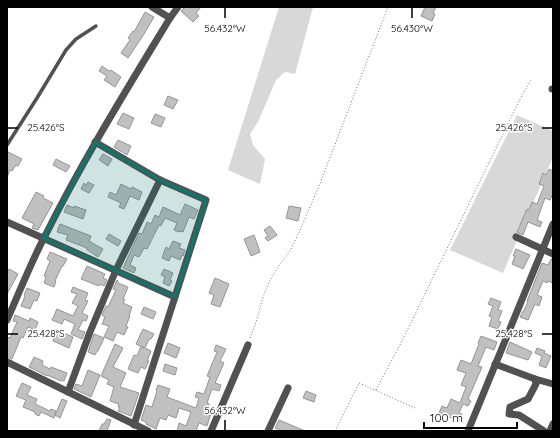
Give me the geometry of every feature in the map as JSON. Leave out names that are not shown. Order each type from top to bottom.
[{"type":"street","points":[[152,7],[170,18]]},
{"type":"street","points":[[7,320],[43,238],[72,184],[95,142],[178,7]]},
{"type":"street","points":[[95,142],[160,180],[206,200],[134,424]]},
{"type":"street","points":[[68,392],[90,332],[116,270],[160,180]]},
{"type":"street","points":[[7,222],[175,297]]},
{"type":"street","points":[[468,431],[553,224]]},
{"type":"street","points":[[516,237],[553,254]]},
{"type":"street","points":[[211,431],[248,345]]},
{"type":"street","points":[[7,362],[148,431]]},
{"type":"street","points":[[495,364],[553,384]]},
{"type":"street","points":[[535,379],[536,384],[528,399],[510,407],[509,414],[519,415],[544,431]]},
{"type":"street","points":[[268,431],[288,388]]},
{"type":"street","points":[[550,431],[553,424]]},
{"type":"lane","points":[[7,145],[66,50],[76,39],[96,26]]},
{"type":"path","points":[[248,345],[258,319],[263,297],[269,282],[290,251],[319,186],[388,7]]},
{"type":"path","points":[[376,390],[402,341],[519,101],[531,80]]},
{"type":"path","points":[[335,431],[359,383],[415,408]]},
{"type":"highlighted area","points":[[95,142],[160,180],[206,200],[175,297],[43,238]]},
{"type":"shaded area","points":[[279,7],[313,7],[295,74],[285,72],[276,80],[258,122],[250,134],[253,145],[265,159],[260,184],[228,170]]},
{"type":"shaded area","points":[[517,115],[553,131],[553,157],[503,273],[450,250]]},
{"type":"building","points":[[185,7],[201,7],[196,13],[199,16],[193,22],[181,11]]},
{"type":"building","points":[[425,7],[436,7],[433,13],[435,14],[432,21],[421,16]]},
{"type":"building","points":[[145,12],[154,17],[128,58],[121,53],[130,40],[128,38],[133,31],[134,32]]},
{"type":"building","points":[[102,66],[121,77],[115,87],[104,80],[107,76],[99,71]]},
{"type":"building","points":[[168,96],[178,100],[173,109],[164,105]]},
{"type":"building","points":[[123,113],[134,118],[129,129],[117,124]]},
{"type":"building","points":[[155,114],[165,118],[161,127],[151,123]]},
{"type":"building","points":[[118,140],[131,146],[127,155],[114,147]]},
{"type":"building","points":[[8,152],[22,159],[18,166],[16,165],[12,171],[10,170],[7,177],[7,154]]},
{"type":"building","points":[[103,154],[112,159],[108,166],[99,160]]},
{"type":"building","points":[[56,159],[70,166],[66,172],[53,165]]},
{"type":"building","points":[[549,169],[553,171],[553,193],[550,200],[545,198],[537,220],[542,222],[540,227],[528,222],[523,235],[517,232],[527,209],[529,210],[532,202],[537,204],[544,186],[539,184],[543,173],[546,175]]},
{"type":"building","points":[[88,182],[94,185],[89,193],[81,189],[84,183],[86,185]]},
{"type":"building","points":[[121,184],[142,192],[139,200],[130,196],[124,209],[119,207],[121,203],[108,197],[110,192],[116,195]]},
{"type":"building","points":[[36,192],[44,196],[43,198],[53,203],[38,230],[32,228],[34,224],[22,218]]},
{"type":"building","points":[[185,204],[198,210],[194,219],[189,217],[183,232],[174,230],[177,223],[165,218],[161,226],[159,225],[147,249],[144,248],[139,257],[134,255],[130,265],[136,268],[134,273],[123,268],[139,233],[142,234],[147,222],[151,224],[155,215],[159,217],[163,207],[180,215]]},
{"type":"building","points":[[67,205],[86,210],[83,219],[64,212]]},
{"type":"building","points":[[289,206],[301,208],[298,221],[286,218]]},
{"type":"building","points":[[60,224],[91,236],[89,241],[103,249],[98,257],[86,249],[87,248],[66,240],[68,235],[57,232]]},
{"type":"building","points":[[270,226],[277,235],[268,241],[265,238],[268,236],[264,230]]},
{"type":"building","points":[[109,234],[121,241],[118,246],[106,239]]},
{"type":"building","points":[[254,235],[260,252],[251,256],[244,239]]},
{"type":"building","points":[[173,241],[181,244],[179,248],[185,250],[180,260],[171,256],[169,261],[162,258],[166,247],[169,249]]},
{"type":"building","points":[[516,249],[530,255],[523,269],[512,264]]},
{"type":"building","points":[[50,252],[67,259],[55,281],[54,287],[44,283],[46,277],[44,276],[50,261],[47,259]]},
{"type":"building","points":[[551,259],[553,259],[553,283],[543,281],[537,295],[542,297],[539,306],[535,304],[528,320],[520,317],[524,311],[542,263],[548,265]]},
{"type":"building","points":[[87,266],[105,274],[103,278],[107,280],[104,286],[100,284],[99,286],[81,279]]},
{"type":"building","points":[[9,269],[18,274],[7,294],[7,273]]},
{"type":"building","points":[[164,269],[173,273],[170,280],[172,281],[169,286],[163,283],[165,277],[161,275]]},
{"type":"building","points":[[215,278],[229,284],[220,307],[211,304],[214,295],[209,293]]},
{"type":"building","points":[[117,280],[118,283],[128,287],[123,303],[132,307],[126,326],[128,327],[124,335],[117,332],[113,341],[104,337],[109,326],[102,324],[105,317],[102,315],[106,306],[108,307],[116,290],[113,289]]},
{"type":"building","points":[[73,287],[88,293],[85,300],[88,301],[82,313],[88,316],[86,321],[83,320],[78,330],[85,332],[82,339],[71,334],[75,324],[64,319],[62,324],[52,320],[57,309],[73,316],[78,306],[72,303],[77,294],[71,292]]},
{"type":"building","points":[[27,288],[40,293],[37,301],[34,300],[30,309],[21,306]]},
{"type":"building","points":[[491,298],[501,302],[498,310],[502,311],[498,321],[501,322],[498,329],[489,326],[492,317],[489,316],[493,306],[488,304]]},
{"type":"building","points":[[144,307],[156,312],[153,319],[141,314]]},
{"type":"building","points":[[15,315],[29,321],[30,318],[38,322],[35,330],[28,327],[23,338],[21,337],[12,359],[7,357],[7,337],[10,338],[17,322],[13,321]]},
{"type":"building","points":[[143,329],[154,334],[151,339],[149,339],[145,348],[151,351],[147,361],[149,361],[145,369],[141,367],[138,373],[128,369],[134,355],[137,356],[141,346],[136,344]]},
{"type":"building","points":[[57,330],[73,337],[69,348],[53,341]]},
{"type":"building","points":[[94,334],[104,338],[95,355],[88,352]]},
{"type":"building","points":[[481,336],[497,342],[494,350],[486,347],[478,366],[482,367],[468,399],[471,401],[468,406],[463,404],[459,413],[462,414],[459,421],[439,413],[442,406],[447,408],[451,399],[460,403],[466,387],[461,385],[466,373],[457,370],[461,360],[471,364]]},
{"type":"building","points":[[510,342],[532,352],[528,360],[506,353]]},
{"type":"building","points":[[168,343],[180,348],[176,358],[164,353]]},
{"type":"building","points":[[115,344],[123,348],[113,367],[126,373],[120,387],[139,393],[131,416],[118,411],[120,407],[118,407],[119,404],[110,401],[114,387],[107,384],[109,380],[101,376]]},
{"type":"building","points":[[216,345],[226,349],[220,361],[224,363],[215,383],[221,385],[219,391],[212,389],[207,403],[209,404],[207,411],[211,413],[207,426],[199,423],[196,431],[177,431],[179,423],[186,426],[191,412],[179,408],[176,418],[168,415],[166,420],[160,418],[156,429],[141,420],[146,405],[152,407],[158,385],[170,389],[167,397],[196,408],[199,398],[195,397],[197,392],[204,394],[210,377],[207,376],[217,352],[214,351]]},
{"type":"building","points":[[537,348],[545,351],[544,353],[551,356],[546,368],[539,365],[542,356],[535,353]]},
{"type":"building","points":[[34,357],[43,361],[42,365],[50,369],[51,367],[67,373],[64,381],[47,376],[29,367]]},
{"type":"building","points":[[165,364],[177,368],[175,375],[163,371]]},
{"type":"building","points":[[88,370],[100,375],[91,397],[74,389],[76,384],[82,386]]},
{"type":"building","points":[[22,383],[31,387],[27,395],[37,399],[35,404],[50,411],[51,409],[56,411],[54,418],[41,412],[39,416],[35,414],[35,412],[23,407],[26,400],[16,396]]},
{"type":"building","points":[[306,391],[316,395],[314,402],[303,398]]},
{"type":"building","points":[[62,399],[67,401],[60,418],[55,415]]},
{"type":"building","points":[[107,419],[111,420],[107,431],[99,431],[102,424],[104,424]]},
{"type":"building","points":[[279,420],[305,431],[282,431],[275,428]]}]
